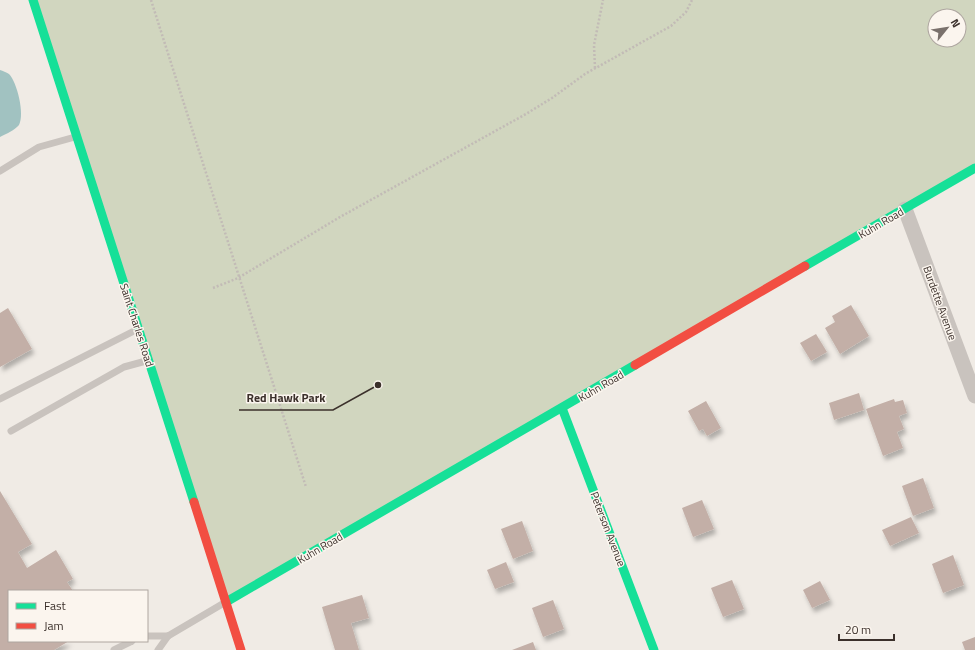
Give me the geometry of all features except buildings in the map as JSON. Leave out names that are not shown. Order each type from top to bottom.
[{"type":"street","name":"Saint Charles Road","points":[[33,0],[242,650]]},
{"type":"street","name":"Kuhn Road","points":[[226,602],[975,168]]},
{"type":"street","name":"Burdette Avenue","points":[[905,209],[975,396]]},
{"type":"street","name":"Peterson Avenue","points":[[562,408],[654,650]]},
{"type":"lane","points":[[0,171],[39,147],[77,136]]},
{"type":"lane","points":[[0,399],[138,329]]},
{"type":"lane","points":[[10,431],[124,367],[148,360]]},
{"type":"lane","points":[[158,650],[168,636],[226,602]]},
{"type":"lane","points":[[148,636],[168,636]]},
{"type":"lane","points":[[114,650],[130,642]]},
{"type":"path","points":[[151,0],[238,278],[306,487]]},
{"type":"path","points":[[595,68],[596,33],[603,0]]},
{"type":"path","points":[[213,288],[238,278],[340,217],[526,114],[595,68],[671,26],[686,12],[692,0]]},
{"type":"green space","points":[[34,0],[975,0],[975,164],[225,606]]},
{"type":"water","points":[[0,70],[9,74],[15,84],[21,106],[21,120],[19,125],[13,130],[0,137]]},
{"type":"traffic: fast","points":[[33,0],[194,502]]},
{"type":"traffic: fast","points":[[805,266],[975,168]]},
{"type":"traffic: fast","points":[[226,602],[635,365]]},
{"type":"traffic: fast","points":[[562,408],[654,650]]},
{"type":"traffic: jam","points":[[635,365],[805,266]]},
{"type":"traffic: jam","points":[[194,502],[241,650]]},
{"type":"place","name":"Red Hawk Park","points":[[378,385]]}]
